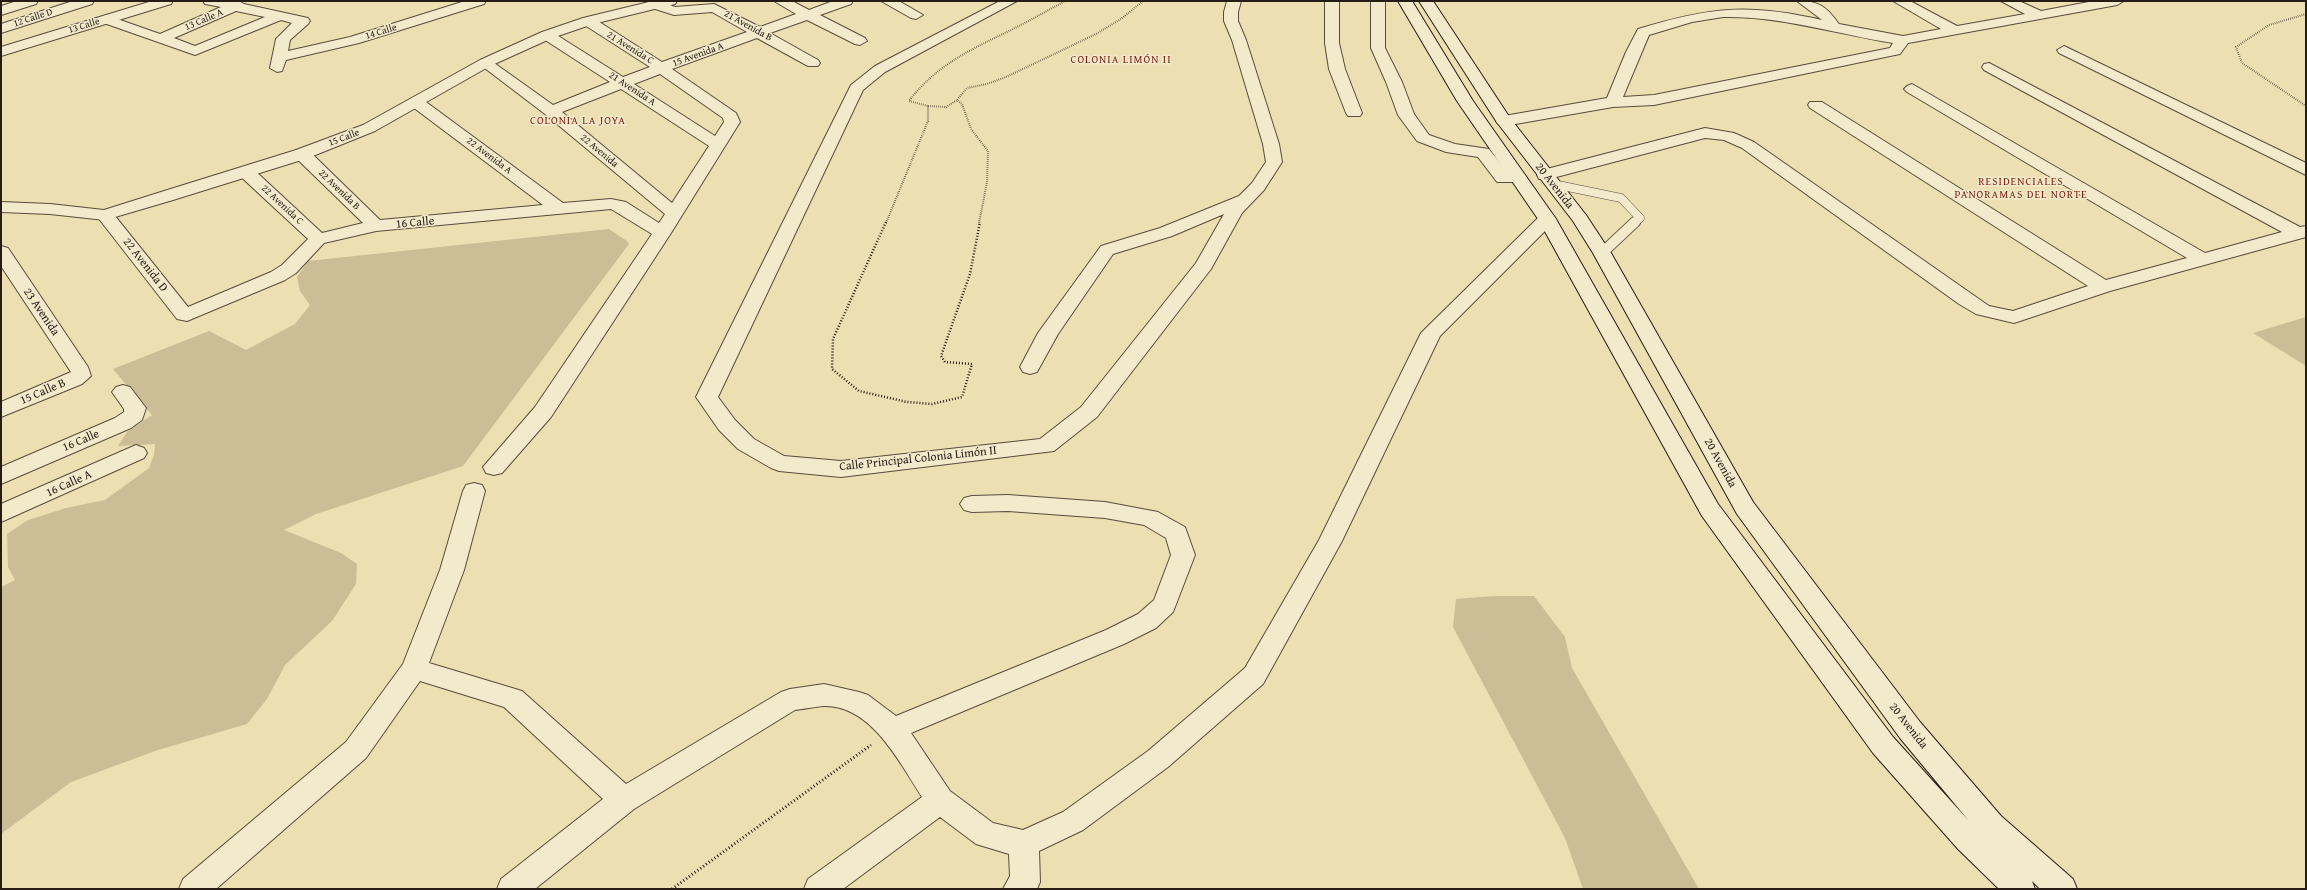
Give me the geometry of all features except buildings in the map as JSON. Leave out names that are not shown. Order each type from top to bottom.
[{"type":"street","points":[[1,10],[31,1]]},
{"type":"street","name":"12 Calle D","points":[[1,28],[87,1]]},
{"type":"street","name":"13 Calle","points":[[1,52],[166,1]]},
{"type":"street","points":[[210,1],[242,4],[279,16]]},
{"type":"street","name":"14 Calle","points":[[279,16],[303,21],[283,39],[278,63],[480,1]]},
{"type":"street","points":[[781,1],[810,14],[860,41]]},
{"type":"street","name":"15 Avenida A","points":[[551,111],[623,82],[846,1]]},
{"type":"street","points":[[888,1],[916,15]]},
{"type":"street","name":"Calle Principal Colonia Limón II","points":[[1010,1],[880,69],[856,88],[707,397],[727,425],[746,444],[779,463],[841,469],[1046,446],[1089,412],[1204,265],[1235,211],[1258,186],[1274,162],[1271,144],[1239,40],[1231,26],[1231,9],[1234,1]]},
{"type":"street","points":[[1332,1],[1332,42],[1337,69],[1354,113]]},
{"type":"street","name":"20 Avenida","points":[[1378,1],[1378,48],[1394,82],[1406,115],[1423,138],[1452,149],[1482,153],[1503,178],[1518,178]]},
{"type":"street","name":"20 Avenida","points":[[1405,1],[1465,101],[1547,219],[1710,510],[1883,745],[1968,840],[2020,889]]},
{"type":"street","name":"20 Avenida","points":[[1426,1],[1504,121],[1602,253],[1745,508],[1910,730],[1991,825],[2062,889]]},
{"type":"street","points":[[1804,1],[1824,13],[1835,28]]},
{"type":"street","points":[[1900,1],[1956,31]]},
{"type":"street","points":[[2008,1],[2039,15]]},
{"type":"street","name":"15 Calle","points":[[1,207],[50,209],[105,215],[246,172],[302,154],[369,128],[485,63],[547,35],[588,21],[662,2]]},
{"type":"street","name":"21 Avenida B","points":[[662,2],[674,11],[714,8],[760,32],[813,64]]},
{"type":"street","points":[[1613,102],[1633,52],[1643,32],[1680,20],[1723,13],[1763,14],[1873,37],[1903,40],[2110,2]]},
{"type":"street","name":"13 Calle A","points":[[160,39],[242,4]]},
{"type":"street","points":[[106,19],[160,39],[199,51],[279,16]]},
{"type":"street","name":"21 Avenida C","points":[[588,21],[661,68],[730,116],[732,122],[717,144]]},
{"type":"street","name":"21 Avenida A","points":[[547,35],[623,82],[717,144]]},
{"type":"street","points":[[1504,121],[1613,102],[1654,100],[1895,51],[1903,40]]},
{"type":"street","points":[[2064,50],[2306,170]]},
{"type":"street","name":"22 Avenida","points":[[485,63],[551,111],[674,213]]},
{"type":"street","points":[[1989,67],[2302,232]]},
{"type":"street","points":[[1912,89],[2202,259]]},
{"type":"street","name":"22 Avenida A","points":[[416,102],[561,210]]},
{"type":"street","points":[[1816,105],[2103,287]]},
{"type":"street","points":[[1549,180],[1705,133],[1728,136],[1748,145],[1966,300],[1983,310],[2014,317],[2103,287],[2302,232]]},
{"type":"street","points":[[494,467],[542,412],[662,233],[717,144]]},
{"type":"street","name":"22 Avenida B","points":[[302,154],[376,226]]},
{"type":"street","name":"22 Avenida C","points":[[246,172],[318,239]]},
{"type":"street","points":[[1030,367],[1048,333],[1107,250],[1166,232],[1246,200]]},
{"type":"street","name":"16 Calle","points":[[318,239],[376,226],[616,205],[662,233]]},
{"type":"street","name":"22 Avenida D","points":[[105,215],[184,315],[191,314],[278,276],[300,258],[318,239]]},
{"type":"street","points":[[512,889],[624,800],[790,700],[824,695],[859,703],[893,729],[940,800],[986,835],[1024,844],[1073,821],[1158,759],[1254,676],[1330,541],[1431,333],[1547,219]]},
{"type":"street","name":"23 Avenida","points":[[1,252],[81,372]]},
{"type":"street","name":"15 Calle B","points":[[1,410],[75,379],[81,376],[81,372]]},
{"type":"street","name":"16 Calle","points":[[1,476],[124,423],[134,415],[135,408],[123,392]]},
{"type":"street","name":"16 Calle A","points":[[1,514],[136,453]]},
{"type":"street","points":[[194,889],[356,750],[414,669],[452,570],[474,491]]},
{"type":"street","points":[[893,729],[1036,668],[1116,637],[1147,621],[1164,605],[1183,555],[1177,533],[1150,518],[1106,510],[1008,503],[972,504]]},
{"type":"street","points":[[414,669],[513,699],[624,800]]},
{"type":"street","points":[[819,889],[940,800]]},
{"type":"street","points":[[1024,844],[1028,887]]},
{"type":"lane","points":[[1549,180],[1621,198],[1640,218],[1602,253]]},
{"type":"path","points":[[1065,1],[1013,30],[960,54],[944,64],[916,91],[909,101],[928,106],[946,106],[957,100],[967,88],[983,87],[1006,78],[1043,59],[1097,35],[1143,1]]},
{"type":"path","points":[[2306,14],[2269,23],[2253,32],[2236,47],[2242,64],[2306,106]]},
{"type":"path","points":[[928,106],[928,121],[869,263],[833,339],[832,369],[859,391],[907,402],[932,404],[962,397],[972,364],[945,362],[941,356],[970,274],[987,182],[988,151],[971,129],[962,104],[957,100]]},
{"type":"path","points":[[672,889],[893,729]]},
{"type":"shaded area","points":[[609,229],[629,244],[463,466],[316,514],[284,530],[341,553],[357,564],[356,584],[332,621],[285,665],[267,699],[247,724],[158,750],[71,782],[1,834],[1,587],[15,580],[8,567],[7,534],[28,520],[66,508],[105,500],[149,468],[154,455],[155,444],[118,446],[127,432],[152,415],[113,369],[209,331],[246,350],[295,324],[310,305],[300,291],[297,277],[308,261]]},
{"type":"shaded area","points":[[2306,317],[2306,366],[2253,333]]},
{"type":"shaded area","points":[[1494,596],[1534,596],[1565,637],[1572,668],[1699,889],[1583,889],[1565,838],[1453,627],[1456,599]]},
{"type":"district","name":"COLONIA LIMÓN II","points":[[1121,60]]},
{"type":"district","name":"COLONIA LA JOYA","points":[[578,121]]},
{"type":"district","name":"RESIDENCIALES PANORAMAS DEL NORTE","points":[[2021,188]]}]
